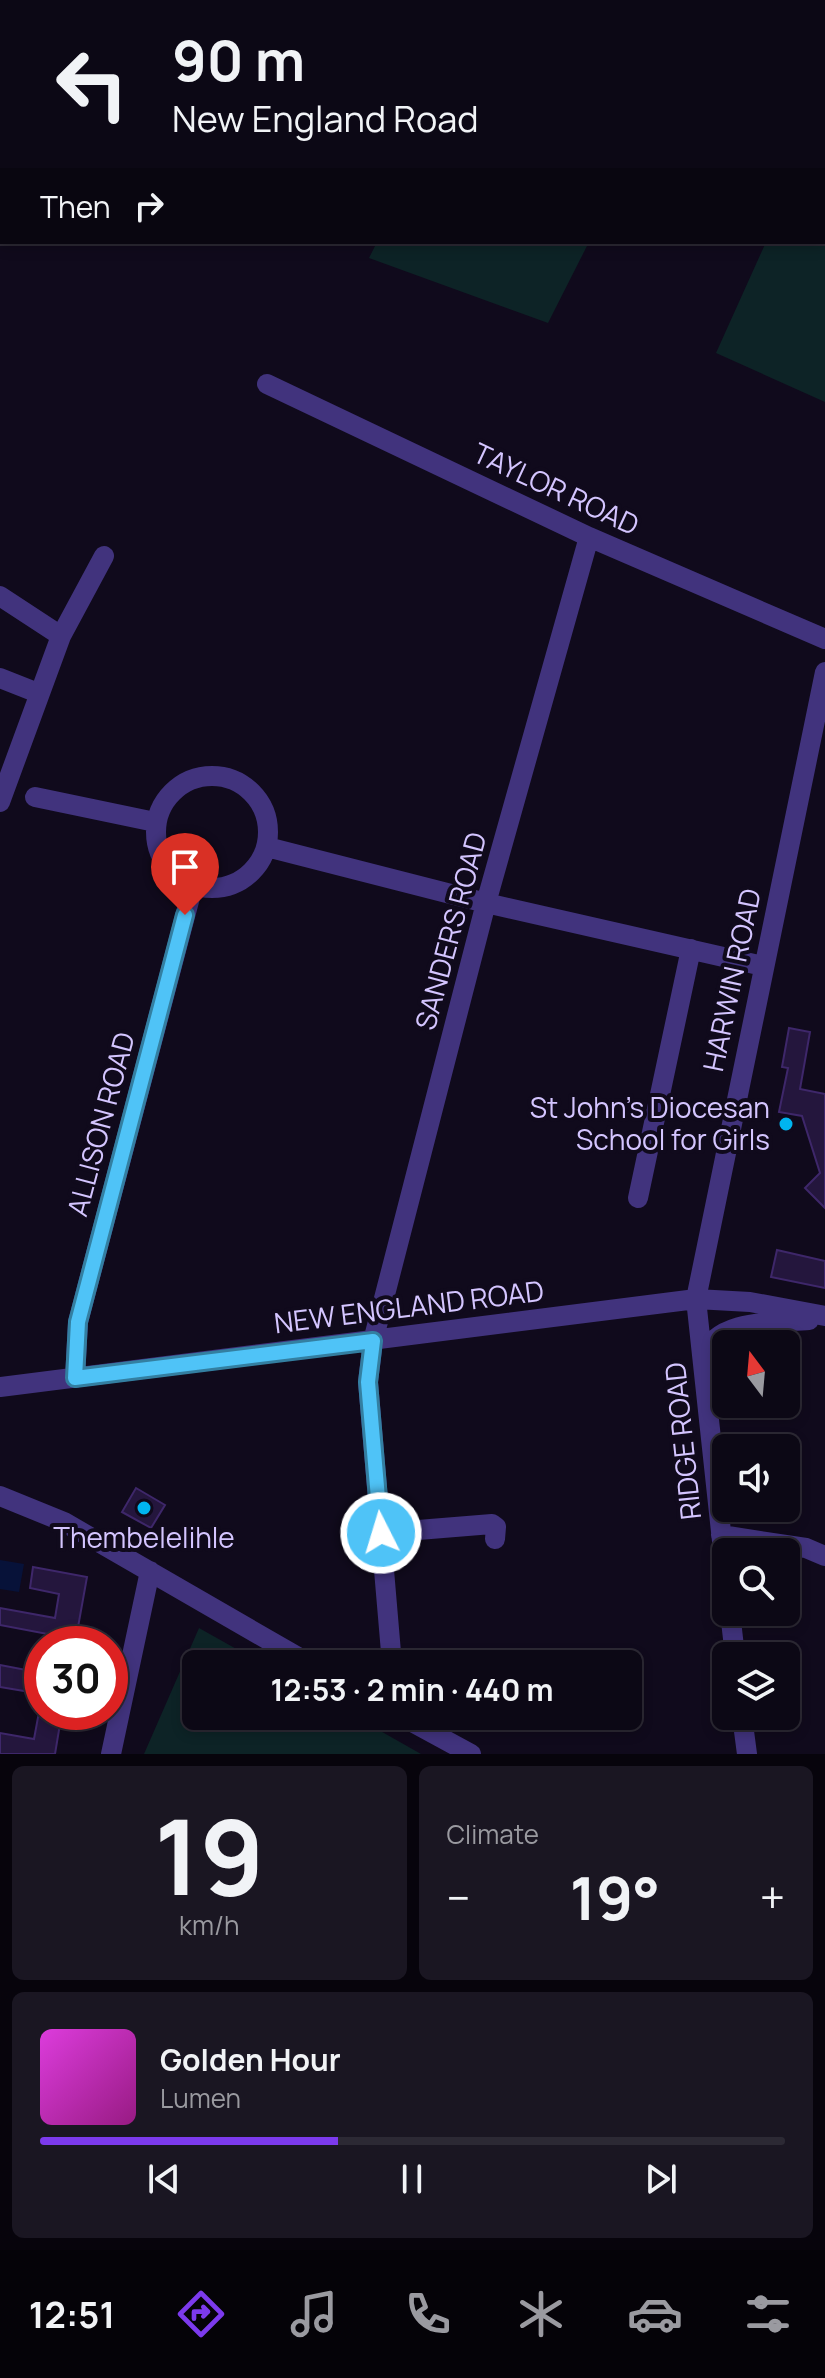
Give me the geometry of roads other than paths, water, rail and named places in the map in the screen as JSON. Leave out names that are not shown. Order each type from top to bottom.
[{"type":"street","name":"TAYLOR ROAD","points":[[267,384],[589,537],[825,639]]},
{"type":"street","name":"SANDERS ROAD","points":[[391,1650],[368,1382],[373,1341],[486,903],[589,537]]},
{"type":"street","points":[[0,802],[61,636],[104,556]]},
{"type":"street","points":[[0,596],[61,636]]},
{"type":"street","name":"HARWIN ROAD","points":[[696,1299],[825,672]]},
{"type":"street","points":[[0,678],[38,693]]},
{"type":"street","points":[[206,776],[224,777],[255,795],[267,820],[267,847],[256,867],[238,883],[216,889],[193,886],[170,872],[157,849],[155,822],[162,804],[173,790],[206,776]]},
{"type":"street","points":[[35,797],[155,822]]},
{"type":"street","points":[[267,847],[486,903],[763,966]]},
{"type":"street","name":"ALLISON ROAD","points":[[75,1378],[78,1322],[193,886]]},
{"type":"street","points":[[638,1198],[691,949]]},
{"type":"street","name":"NEW ENGLAND ROAD","points":[[2,1387],[696,1299],[750,1302],[825,1317]]},
{"type":"street","name":"RIDGE ROAD","points":[[696,1299],[721,1538]]},
{"type":"street","points":[[703,1357],[706,1347],[720,1334],[731,1330],[825,1317]]},
{"type":"street","points":[[0,1496],[64,1522],[286,1650]]},
{"type":"street","points":[[381,1533],[492,1524],[496,1527],[495,1539]]},
{"type":"street","points":[[721,1535],[806,1548],[825,1556]]},
{"type":"street","points":[[111,1754],[150,1571]]},
{"type":"street","points":[[424,1730],[458,1751]]},
{"type":"street","points":[[744,1730],[747,1754]]},
{"type":"water","points":[[0,1560],[24,1564],[19,1592],[0,1589]]},
{"type":"place","name":"St John's Diocesan School for Girls","points":[[786,1124]]},
{"type":"place","name":"Thembelelihle","points":[[144,1508]]}]
